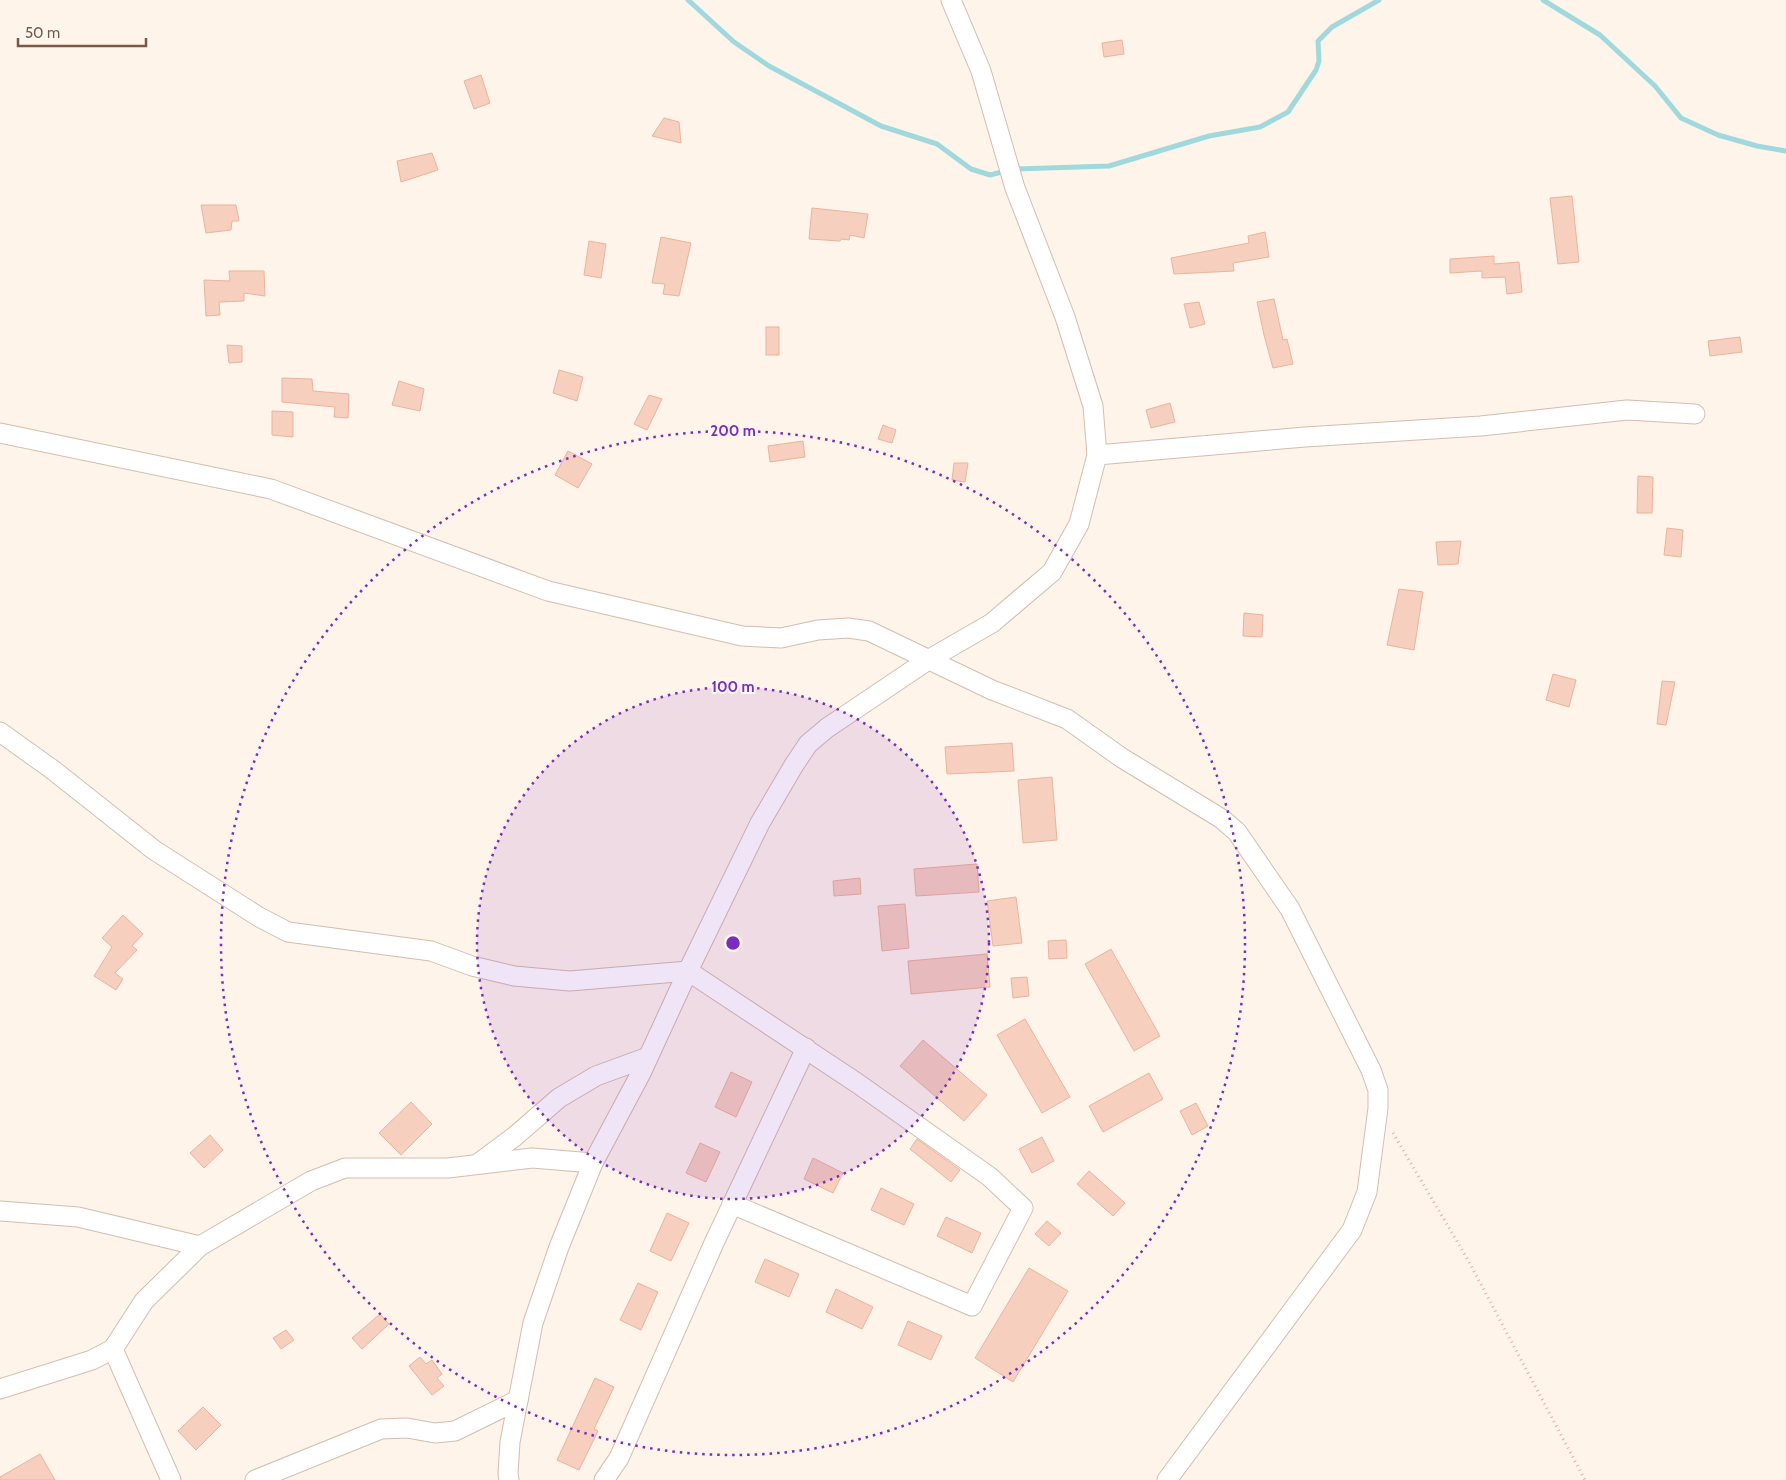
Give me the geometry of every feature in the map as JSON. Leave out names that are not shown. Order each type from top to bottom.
[{"type":"street","points":[[509,1480],[510,1442],[533,1323],[558,1247],[593,1163],[648,1057],[688,970],[760,824],[794,765],[808,744],[827,728],[928,660],[992,623],[1052,572],[1079,524],[1097,455],[1094,406],[1065,317],[1015,188],[981,71],[951,0]]},
{"type":"street","points":[[1097,455],[1304,437],[1481,426],[1627,410],[1695,414]]},
{"type":"street","points":[[0,433],[271,489],[548,591],[742,636],[781,638],[818,630],[848,628],[869,631],[992,690],[1067,719],[1122,758],[1222,819],[1237,832],[1290,909],[1371,1070],[1378,1090],[1378,1108],[1367,1192],[1352,1230],[1167,1480]]},
{"type":"street","points":[[0,732],[54,770],[154,850],[259,917],[288,932],[431,951],[472,966],[514,976],[570,980],[688,970],[806,1048],[990,1177],[1023,1208],[972,1306],[732,1204]]},
{"type":"street","points":[[604,1480],[619,1458],[732,1204],[806,1048]]},
{"type":"street","points":[[478,1164],[514,1137],[559,1098],[596,1076],[648,1057]]},
{"type":"street","points":[[0,1390],[92,1360],[113,1348],[144,1301],[200,1246],[311,1181],[345,1168],[448,1168],[532,1158],[593,1163]]},
{"type":"street","points":[[0,1211],[78,1218],[200,1246]]},
{"type":"street","points":[[113,1348],[171,1480]]},
{"type":"street","points":[[254,1480],[381,1429],[407,1428],[435,1433],[455,1431],[518,1400]]},
{"type":"path","points":[[1378,1108],[1468,1260],[1585,1480]]},
{"type":"building","points":[[1122,40],[1124,54],[1104,57],[1102,43]]},
{"type":"building","points":[[481,75],[490,103],[474,109],[464,81]]},
{"type":"building","points":[[664,118],[679,122],[681,143],[652,136]]},
{"type":"building","points":[[432,153],[438,170],[401,182],[397,161]]},
{"type":"building","points":[[1572,196],[1579,262],[1558,264],[1550,198]]},
{"type":"building","points":[[201,205],[236,205],[239,221],[232,221],[231,230],[206,233]]},
{"type":"building","points":[[812,208],[868,214],[864,238],[850,235],[849,240],[841,239],[840,241],[809,239]]},
{"type":"building","points":[[1265,232],[1269,257],[1233,263],[1234,271],[1174,274],[1171,258],[1249,243],[1248,236]]},
{"type":"building","points":[[661,237],[691,243],[679,296],[663,294],[665,284],[652,283]]},
{"type":"building","points":[[589,241],[606,244],[601,278],[584,275]]},
{"type":"building","points":[[1494,256],[1494,264],[1519,262],[1522,292],[1507,294],[1505,277],[1482,278],[1482,271],[1450,273],[1450,259]]},
{"type":"building","points":[[229,271],[264,271],[265,296],[244,293],[244,301],[219,302],[220,315],[206,316],[204,280],[230,281]]},
{"type":"building","points":[[1274,299],[1283,340],[1287,339],[1293,364],[1273,368],[1257,302]]},
{"type":"building","points":[[1199,302],[1205,324],[1190,328],[1184,304]]},
{"type":"building","points":[[766,327],[779,327],[779,355],[766,355]]},
{"type":"building","points":[[1740,337],[1742,352],[1710,356],[1708,341]]},
{"type":"building","points":[[227,345],[242,346],[242,362],[229,363]]},
{"type":"building","points":[[559,370],[583,377],[577,401],[553,393]]},
{"type":"building","points":[[282,378],[312,379],[313,391],[349,394],[348,418],[334,417],[335,407],[282,402]]},
{"type":"building","points":[[399,381],[424,389],[420,411],[392,405]]},
{"type":"building","points":[[649,395],[662,399],[647,430],[634,424]]},
{"type":"building","points":[[1170,403],[1175,422],[1151,428],[1146,410]]},
{"type":"building","points":[[272,411],[293,412],[293,437],[272,435]]},
{"type":"building","points":[[883,425],[896,430],[892,443],[878,439]]},
{"type":"building","points":[[803,441],[805,457],[770,462],[768,446]]},
{"type":"building","points":[[568,451],[592,464],[578,488],[555,475]]},
{"type":"building","points":[[954,463],[968,463],[965,482],[952,480]]},
{"type":"building","points":[[1638,476],[1653,477],[1652,513],[1637,513]]},
{"type":"building","points":[[1667,528],[1683,530],[1681,557],[1664,555]]},
{"type":"building","points":[[1461,541],[1458,564],[1438,565],[1436,542]]},
{"type":"building","points":[[1399,589],[1423,592],[1414,650],[1387,645]]},
{"type":"building","points":[[1244,613],[1263,615],[1262,637],[1243,636]]},
{"type":"building","points":[[1553,674],[1576,680],[1569,707],[1546,700]]},
{"type":"building","points":[[1662,681],[1675,682],[1666,725],[1657,724]]},
{"type":"building","points":[[1012,743],[1014,771],[947,774],[945,747]]},
{"type":"building","points":[[1052,777],[1057,840],[1023,843],[1018,780]]},
{"type":"building","points":[[977,864],[979,892],[916,896],[914,869]]},
{"type":"building","points":[[860,878],[861,894],[834,896],[833,881]]},
{"type":"building","points":[[1016,897],[1022,943],[993,946],[987,901]]},
{"type":"building","points":[[905,904],[909,948],[882,951],[878,906]]},
{"type":"building","points":[[123,915],[143,934],[132,946],[137,950],[115,973],[123,979],[116,990],[94,976],[112,947],[102,938]]},
{"type":"building","points":[[1066,940],[1067,958],[1049,959],[1048,941]]},
{"type":"building","points":[[1111,949],[1160,1036],[1134,1051],[1085,964]]},
{"type":"building","points":[[987,954],[990,987],[911,994],[908,961]]},
{"type":"building","points":[[1027,977],[1029,996],[1013,998],[1011,978]]},
{"type":"building","points":[[1025,1019],[1070,1097],[1042,1113],[997,1035]]},
{"type":"building","points":[[923,1040],[987,1095],[964,1121],[900,1066]]},
{"type":"building","points":[[731,1072],[752,1082],[736,1117],[715,1107]]},
{"type":"building","points":[[1149,1073],[1163,1099],[1103,1132],[1089,1106]]},
{"type":"building","points":[[411,1102],[432,1124],[401,1155],[379,1133]]},
{"type":"building","points":[[1196,1103],[1208,1126],[1192,1135],[1180,1111]]},
{"type":"building","points":[[210,1135],[223,1150],[204,1168],[190,1153]]},
{"type":"building","points":[[1042,1137],[1054,1161],[1032,1173],[1019,1149]]},
{"type":"building","points":[[917,1139],[960,1170],[951,1182],[910,1149]]},
{"type":"building","points":[[700,1143],[720,1152],[706,1182],[686,1173]]},
{"type":"building","points":[[813,1158],[843,1173],[833,1193],[804,1179]]},
{"type":"building","points":[[1089,1171],[1125,1203],[1113,1216],[1077,1184]]},
{"type":"building","points":[[881,1188],[914,1204],[904,1225],[871,1210]]},
{"type":"building","points":[[667,1213],[689,1223],[671,1261],[650,1251]]},
{"type":"building","points":[[946,1217],[981,1233],[972,1253],[937,1236]]},
{"type":"building","points":[[1047,1221],[1061,1233],[1049,1246],[1035,1234]]},
{"type":"building","points":[[765,1259],[799,1274],[789,1297],[755,1282]]},
{"type":"building","points":[[1029,1268],[1068,1291],[1013,1382],[975,1358]]},
{"type":"building","points":[[638,1283],[658,1292],[641,1330],[620,1320]]},
{"type":"building","points":[[836,1289],[873,1307],[862,1329],[826,1312]]},
{"type":"building","points":[[380,1314],[389,1324],[362,1349],[352,1338]]},
{"type":"building","points":[[908,1321],[942,1336],[931,1360],[898,1345]]},
{"type":"building","points":[[286,1330],[294,1340],[281,1349],[273,1338]]},
{"type":"building","points":[[420,1357],[426,1364],[432,1360],[442,1374],[437,1378],[444,1386],[432,1395],[409,1366]]},
{"type":"building","points":[[595,1378],[614,1387],[594,1429],[598,1431],[579,1470],[557,1460]]},
{"type":"building","points":[[203,1407],[221,1425],[196,1450],[178,1431]]},
{"type":"building","points":[[40,1454],[55,1480],[0,1480],[0,1477]]},
{"type":"waterway","points":[[688,0],[734,42],[769,66],[881,126],[937,144],[971,169],[990,175],[1006,171]]},
{"type":"waterway","points":[[1014,169],[1109,166],[1209,136],[1260,127],[1288,112],[1316,70],[1319,61],[1318,41],[1332,27],[1379,0]]},
{"type":"waterway","points":[[1543,0],[1600,35],[1655,86],[1681,118],[1718,135],[1757,146],[1786,151]]}]
